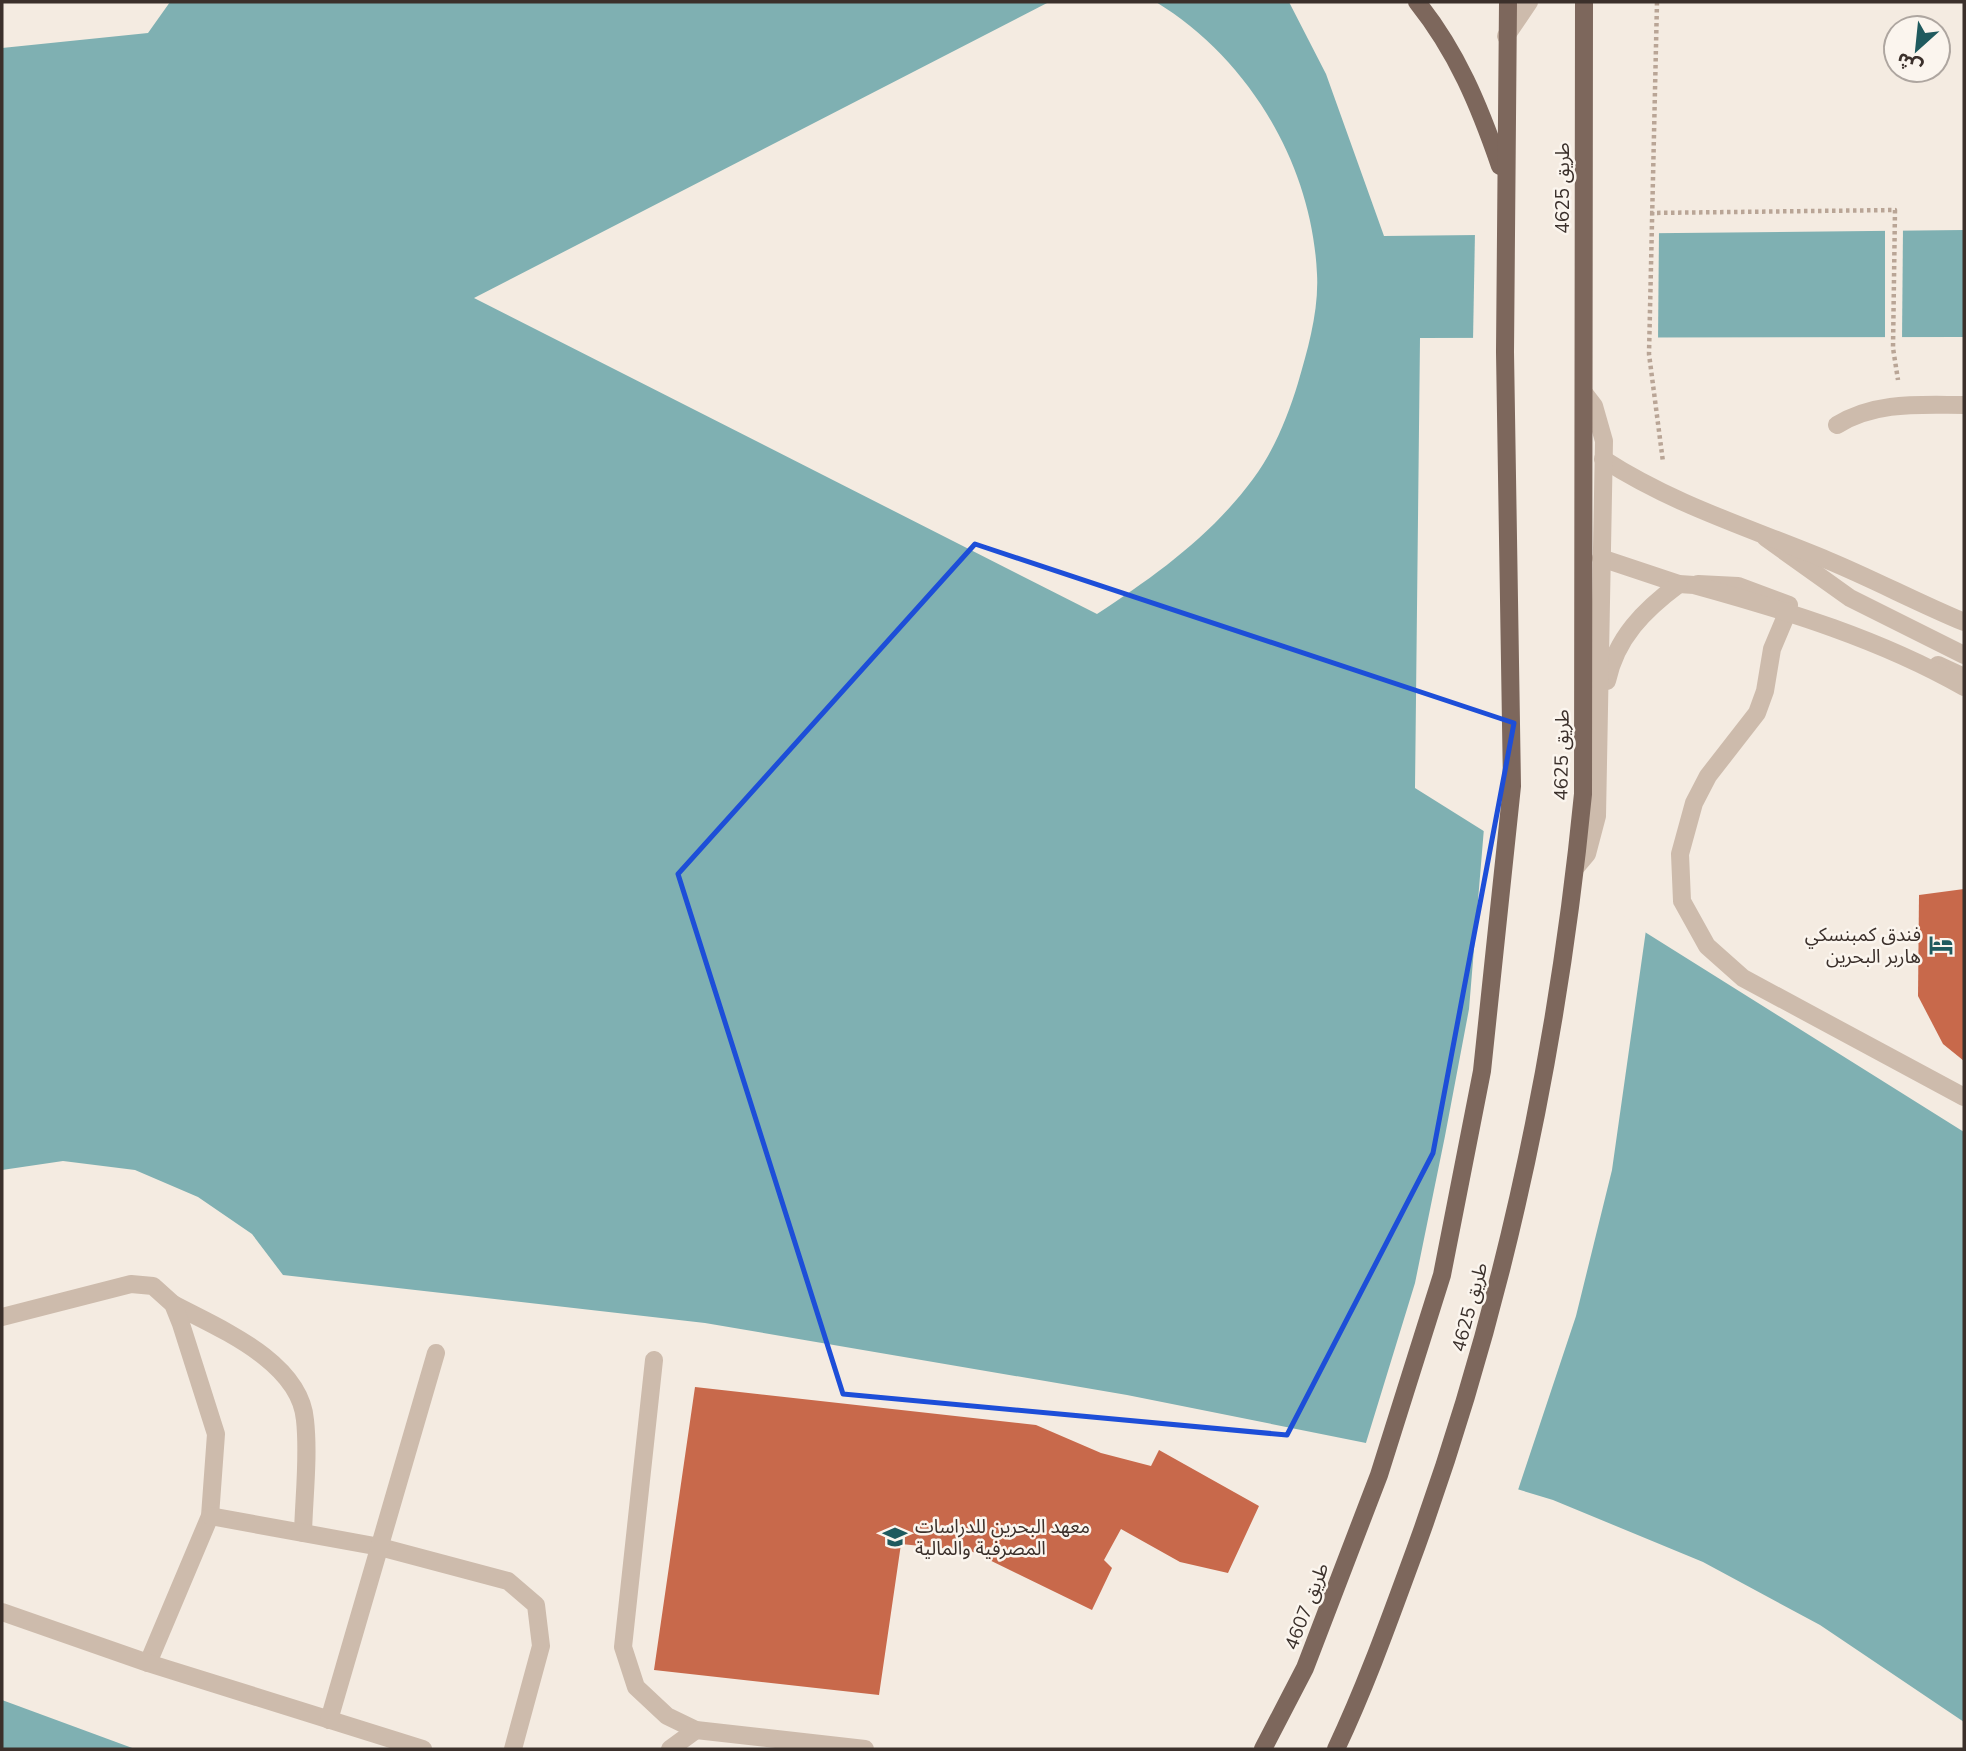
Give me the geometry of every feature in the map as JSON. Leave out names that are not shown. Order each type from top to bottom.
[{"type":"main road","points":[[1416,2],[1443,34],[1462,67],[1505,179]]},
{"type":"main road","name":"طريق 4625","points":[[1379,1475],[1442,1275],[1482,1072],[1513,786],[1505,352],[1508,2]]},
{"type":"main road","name":"طريق 4625","points":[[1336,1749],[1362,1696],[1437,1492],[1498,1288],[1541,1082],[1576,867],[1583,794],[1584,2]]},
{"type":"main road","name":"طريق 4607","points":[[1263,1749],[1305,1668],[1379,1475]]},
{"type":"street","points":[[1506,36],[1529,2]]},
{"type":"street","points":[[1576,867],[1587,855],[1597,816],[1600,712],[1603,458],[1600,421],[1594,406],[1584,393]]},
{"type":"street","points":[[1837,425],[1858,414],[1881,408],[1964,405]]},
{"type":"street","points":[[1603,458],[1668,497],[1829,561],[1964,622]]},
{"type":"street","points":[[1764,537],[1850,598],[1964,656]]},
{"type":"street","points":[[1601,558],[1788,611],[1911,659],[1964,687]]},
{"type":"street","points":[[1600,712],[1611,662],[1622,642],[1646,611],[1687,584],[1738,586],[1874,635],[1964,677]]},
{"type":"street","points":[[1788,611],[1772,649],[1770,670],[1758,713],[1708,776],[1694,803],[1680,854],[1682,901],[1707,946],[1743,978],[1964,1097]]},
{"type":"street","points":[[2,1317],[131,1284],[153,1286],[173,1304],[258,1350],[290,1382],[306,1417],[303,1533]]},
{"type":"street","points":[[148,1663],[210,1516],[216,1434],[173,1304]]},
{"type":"street","points":[[329,1720],[436,1353]]},
{"type":"street","points":[[654,1360],[623,1647],[636,1687],[667,1716],[696,1730],[865,1749]]},
{"type":"street","points":[[210,1516],[380,1547],[508,1581],[536,1605],[541,1646],[513,1749]]},
{"type":"street","points":[[2,1612],[148,1663],[423,1749]]},
{"type":"street","points":[[670,1749],[696,1730]]},
{"type":"path","points":[[1657,2],[1650,213],[1649,354],[1668,497]]},
{"type":"path","points":[[1650,213],[1895,211],[1893,348]]},
{"type":"highlighted area","points":[[975,544],[1514,723],[1433,1153],[1287,1435],[843,1394],[678,874]]},
{"type":"water","points":[[170,2],[1049,2],[474,298],[1097,614],[1181,554],[1219,519],[1253,479],[1274,445],[1290,408],[1315,315],[1317,274],[1312,233],[1303,193],[1288,155],[1269,118],[1246,84],[1220,53],[1156,2],[1289,2],[1326,74],[1384,236],[1964,230],[1964,337],[1420,338],[1415,788],[1964,1132],[1964,1722],[1820,1625],[1703,1562],[1553,1500],[1366,1443],[1127,1395],[705,1323],[283,1275],[252,1234],[198,1197],[135,1170],[63,1161],[2,1170],[2,48],[148,33]]},
{"type":"water","points":[[2,1700],[135,1749],[2,1749]]},
{"type":"pier","points":[[1885,227],[1903,227],[1902,341],[1885,341]]},
{"type":"pier","points":[[1659,230],[1658,341],[1473,341],[1475,232]]},
{"type":"pier","points":[[1484,828],[1646,930],[1612,1170],[1576,1316],[1517,1493],[1365,1446],[1415,1283],[1445,1136],[1469,1009]]},
{"type":"building","name":"فندق كمبنسكي هاربر البحرين","points":[[1964,889],[1964,1061],[1943,1044],[1918,996],[1919,895]]},
{"type":"building","name":"معهد البحرين للدراسات المصرفية والمالية","points":[[695,1387],[1036,1425],[1101,1453],[1151,1466],[1159,1450],[1259,1506],[1228,1573],[1180,1562],[1121,1529],[1104,1560],[1112,1568],[1092,1610],[971,1551],[901,1544],[879,1695],[654,1670]]},
{"type":"place","name":"فندق كمبنسكي هاربر البحرين","points":[[1941,945]]},
{"type":"place","name":"معهد البحرين للدراسات المصرفية والمالية","points":[[895,1537]]}]
